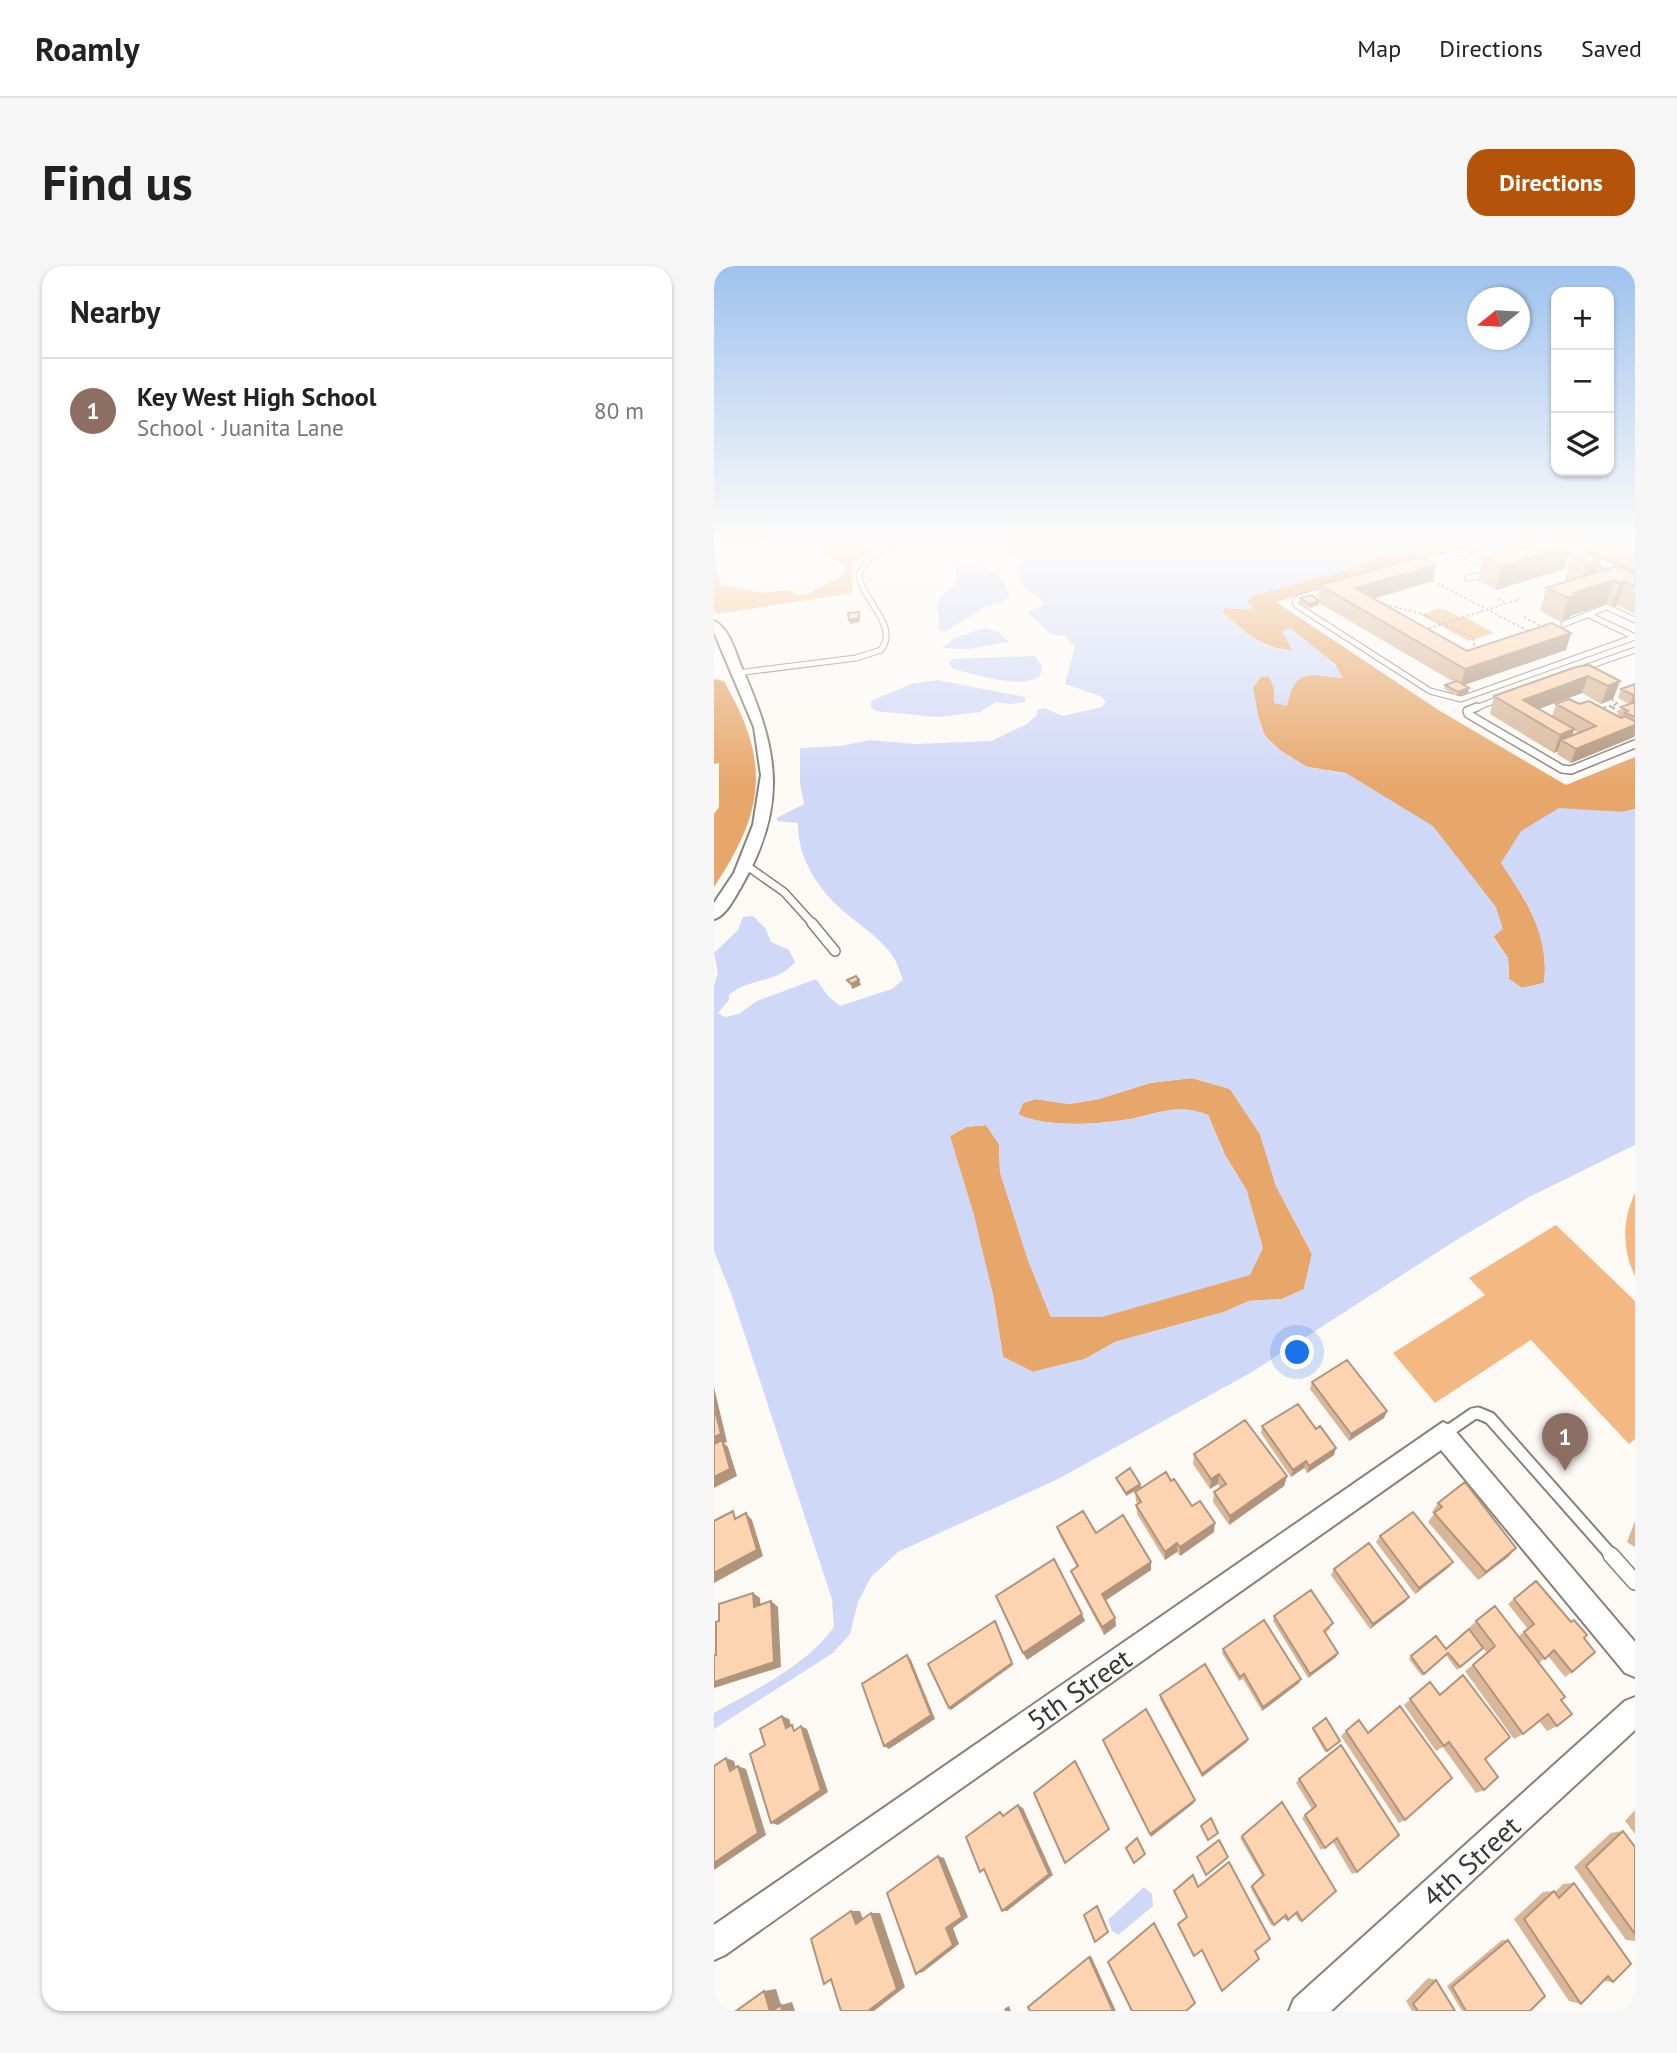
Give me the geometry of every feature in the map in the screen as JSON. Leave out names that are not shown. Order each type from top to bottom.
[{"type":"street","points":[[714,624],[723,636],[760,726],[766,753],[767,783],[762,814],[747,866],[714,914]]},
{"type":"street","points":[[1444,1434],[1635,1663]]},
{"type":"street","name":"5th Street","points":[[714,1944],[1444,1434]]},
{"type":"street","name":"4th Street","points":[[1306,2011],[1635,1712]]},
{"type":"lane","points":[[737,673],[759,668],[862,657],[880,651],[886,642],[887,630],[882,621]]},
{"type":"lane","points":[[1322,621],[1430,691],[1461,699],[1635,637]]},
{"type":"lane","points":[[1564,624],[1570,621]]},
{"type":"lane","points":[[1603,621],[1635,637]]},
{"type":"lane","points":[[1573,672],[1635,650]]},
{"type":"lane","points":[[1510,694],[1473,708],[1467,711],[1468,714],[1562,769],[1571,770],[1635,744]]},
{"type":"lane","points":[[747,866],[764,873],[778,885],[835,951]]},
{"type":"lane","points":[[1444,1434],[1478,1413],[1490,1418],[1635,1582]]},
{"type":"path","points":[[1438,621],[1473,638],[1474,658]]},
{"type":"path","points":[[1415,633],[1448,621]]},
{"type":"path","points":[[1510,621],[1538,636]]},
{"type":"path","points":[[1532,621],[1541,626]]},
{"type":"path","points":[[1528,631],[1557,621]]},
{"type":"path","points":[[1560,621],[1564,624]]},
{"type":"path","points":[[1600,712],[1596,709],[1618,704],[1612,699]]},
{"type":"path","points":[[1610,706],[1619,712]]},
{"type":"shaded area","points":[[1233,621],[1305,621],[1440,711],[1566,785],[1635,757],[1635,809],[1623,812],[1597,811],[1501,863],[1527,905],[1540,934],[1545,966],[1544,983],[1522,988],[1509,979],[1508,958],[1493,936],[1346,773],[1307,767],[1281,751],[1265,736],[1253,688],[1260,677],[1269,676],[1274,688],[1274,703],[1289,694],[1296,681],[1307,674],[1342,678],[1336,665],[1291,629],[1282,631],[1293,650],[1272,647]]},
{"type":"shaded area","points":[[1433,621],[1473,621],[1494,633],[1469,641]]},
{"type":"shaded area","points":[[714,679],[724,681],[742,717],[753,752],[756,773],[755,793],[745,831],[714,887],[714,814],[719,807],[719,763],[714,764]]},
{"type":"shaded area","points":[[1192,1078],[1230,1089],[1260,1134],[1276,1186],[1312,1254],[1304,1289],[1282,1299],[1249,1301],[1224,1312],[1115,1342],[1085,1359],[1033,1372],[1003,1357],[993,1295],[950,1136],[966,1127],[986,1125],[999,1144],[1000,1172],[1028,1260],[1051,1317],[1247,1191],[1225,1155],[1208,1115],[1196,1111],[1175,1110],[1111,1122],[1056,1123],[1018,1115],[1023,1103],[1035,1099],[1069,1104],[1099,1099],[1150,1083]]},
{"type":"shaded area","points":[[1635,1193],[1635,1276],[1625,1235]]},
{"type":"shaded area","points":[[1556,1225],[1635,1301],[1635,1439],[1629,1444],[1531,1340],[1435,1403],[1393,1353],[1485,1295],[1469,1278]]},
{"type":"water","points":[[938,621],[961,621],[944,632],[938,630]]},
{"type":"water","points":[[1037,621],[1233,621],[1263,644],[1292,650],[1282,631],[1291,628],[1336,666],[1343,678],[1313,675],[1300,679],[1294,685],[1287,706],[1274,703],[1274,688],[1269,676],[1259,677],[1253,688],[1265,736],[1281,751],[1307,767],[1346,773],[1433,826],[1496,907],[1503,929],[1493,937],[1508,958],[1509,979],[1522,988],[1544,983],[1545,966],[1540,934],[1534,919],[1501,863],[1521,831],[1559,808],[1623,812],[1635,809],[1635,1145],[1529,1197],[1453,1242],[1252,1372],[1058,1479],[898,1552],[871,1577],[858,1602],[850,1634],[833,1653],[714,1729],[714,1713],[794,1665],[809,1654],[834,1627],[832,1599],[731,1293],[714,1251],[714,985],[718,973],[714,953],[738,930],[743,917],[753,916],[765,928],[771,942],[789,950],[795,962],[780,974],[745,985],[729,995],[729,1000],[718,1013],[725,1017],[739,1014],[757,1001],[816,979],[828,996],[840,1006],[892,989],[903,980],[887,948],[840,908],[816,880],[801,847],[798,823],[777,821],[777,818],[804,804],[800,783],[800,748],[840,746],[870,740],[915,744],[991,741],[1027,724],[1037,715],[1037,710],[1044,708],[1063,716],[1102,707],[1106,701],[1100,696],[1065,684],[1075,647],[1065,636],[1051,634]],"holes":[[[1192,1078],[1230,1089],[1260,1134],[1276,1186],[1312,1254],[1304,1289],[1282,1299],[1249,1301],[1224,1312],[1115,1342],[1085,1359],[1033,1372],[1003,1357],[993,1295],[974,1215],[950,1136],[966,1127],[986,1125],[999,1144],[1000,1172],[1028,1260],[1051,1317],[1102,1317],[1250,1275],[1263,1248],[1247,1191],[1225,1155],[1208,1115],[1197,1111],[1176,1110],[1112,1122],[1055,1123],[1018,1114],[1023,1103],[1035,1099],[1068,1104],[1099,1099],[1150,1083]]]},
{"type":"water","points":[[985,628],[998,632],[1009,642],[969,649],[942,648],[954,638]]},
{"type":"water","points":[[1035,656],[1042,667],[1040,676],[1022,682],[998,680],[953,669],[949,662],[953,659]]},
{"type":"water","points":[[937,680],[1025,697],[1025,702],[996,702],[980,712],[937,717],[876,711],[871,707],[871,701],[911,684]]},
{"type":"water","points":[[1144,1887],[1152,1894],[1153,1906],[1118,1935],[1112,1931],[1108,1920]]},
{"type":"building","points":[[1383,621],[1414,621],[1467,651],[1552,623],[1571,633],[1465,669]]},
{"type":"building","points":[[1589,665],[1620,681],[1608,686],[1588,676],[1523,700],[1574,729],[1560,735],[1494,696],[1576,667]]},
{"type":"building","points":[[1457,681],[1469,688],[1458,692],[1445,685]]},
{"type":"building","points":[[1635,684],[1633,695],[1621,689]]},
{"type":"building","points":[[1569,699],[1579,704],[1589,701],[1621,718],[1625,716],[1635,721],[1635,725],[1576,749],[1561,740],[1596,726],[1556,704]]},
{"type":"building","points":[[1635,702],[1635,717],[1625,713],[1628,711],[1621,707]]},
{"type":"building","points":[[856,976],[859,980],[851,984],[847,980]]},
{"type":"building","points":[[1347,1360],[1387,1411],[1351,1434],[1312,1382]]},
{"type":"building","points":[[1298,1404],[1316,1429],[1320,1426],[1336,1448],[1309,1466],[1306,1461],[1293,1470],[1262,1426]]},
{"type":"building","points":[[714,1406],[721,1434],[714,1437]]},
{"type":"building","points":[[1245,1420],[1287,1476],[1230,1516],[1214,1492],[1226,1484],[1219,1474],[1211,1479],[1194,1454]]},
{"type":"building","points":[[722,1440],[730,1469],[714,1477],[714,1444]]},
{"type":"building","points":[[1130,1468],[1140,1484],[1126,1493],[1116,1478]]},
{"type":"building","points":[[1166,1472],[1171,1481],[1174,1479],[1192,1506],[1200,1501],[1215,1523],[1180,1547],[1177,1543],[1165,1552],[1136,1505],[1141,1502],[1135,1492]]},
{"type":"building","points":[[1465,1482],[1516,1548],[1486,1572],[1434,1513],[1442,1507],[1438,1503]]},
{"type":"building","points":[[733,1511],[735,1519],[746,1513],[757,1550],[714,1573],[714,1521]]},
{"type":"building","points":[[1083,1511],[1096,1533],[1123,1515],[1151,1562],[1102,1594],[1115,1618],[1102,1627],[1071,1571],[1078,1566],[1057,1527]]},
{"type":"building","points":[[1413,1512],[1453,1562],[1419,1588],[1380,1536]]},
{"type":"building","points":[[1369,1543],[1409,1597],[1373,1624],[1334,1569]]},
{"type":"building","points":[[1054,1559],[1082,1614],[1023,1653],[996,1596]]},
{"type":"building","points":[[1536,1581],[1571,1622],[1574,1620],[1587,1635],[1584,1638],[1595,1652],[1572,1672],[1554,1650],[1545,1659],[1524,1632],[1534,1624],[1514,1599]]},
{"type":"building","points":[[1311,1590],[1333,1623],[1324,1631],[1338,1653],[1310,1674],[1274,1616]]},
{"type":"building","points":[[753,1593],[754,1607],[771,1601],[774,1662],[714,1682],[719,1604]]},
{"type":"building","points":[[1495,1606],[1565,1697],[1561,1700],[1572,1714],[1557,1726],[1548,1714],[1523,1734],[1473,1665],[1495,1646],[1476,1621]]},
{"type":"building","points":[[1264,1620],[1301,1679],[1263,1707],[1244,1674],[1240,1677],[1223,1649]]},
{"type":"building","points":[[995,1621],[1012,1663],[949,1708],[928,1664]]},
{"type":"building","points":[[1469,1629],[1483,1648],[1460,1667],[1448,1653],[1424,1674],[1411,1656],[1436,1636],[1446,1649]]},
{"type":"building","points":[[907,1655],[931,1715],[884,1746],[862,1684]]},
{"type":"building","points":[[1205,1664],[1248,1739],[1202,1774],[1160,1695]]},
{"type":"building","points":[[1463,1675],[1510,1737],[1485,1759],[1498,1777],[1484,1790],[1449,1742],[1444,1746],[1410,1699],[1430,1682],[1440,1695]]},
{"type":"building","points":[[1400,1706],[1452,1778],[1405,1820],[1346,1731],[1359,1720],[1368,1733]]},
{"type":"building","points":[[1146,1709],[1195,1800],[1150,1834],[1103,1740]]},
{"type":"building","points":[[782,1716],[786,1728],[792,1725],[794,1731],[801,1726],[821,1790],[771,1823],[750,1754],[765,1745],[760,1729]]},
{"type":"building","points":[[1326,1718],[1340,1741],[1327,1751],[1313,1728]]},
{"type":"building","points":[[1341,1745],[1399,1835],[1357,1872],[1337,1838],[1325,1848],[1305,1815],[1316,1806],[1299,1779]]},
{"type":"building","points":[[726,1758],[730,1771],[738,1766],[758,1833],[714,1863],[714,1766]]},
{"type":"building","points":[[1075,1761],[1109,1829],[1065,1863],[1034,1793]]},
{"type":"building","points":[[1282,1802],[1336,1891],[1302,1921],[1297,1912],[1288,1920],[1286,1915],[1274,1925],[1252,1886],[1264,1875],[1242,1836]]},
{"type":"building","points":[[1018,1805],[1049,1874],[1002,1911],[984,1869],[980,1872],[966,1837],[1000,1812],[1003,1816]]},
{"type":"building","points":[[1211,1818],[1218,1833],[1208,1840],[1201,1826]]},
{"type":"building","points":[[1623,1831],[1635,1847],[1635,1934],[1586,1866]]},
{"type":"building","points":[[1137,1838],[1145,1854],[1134,1863],[1126,1848]]},
{"type":"building","points":[[1219,1840],[1228,1857],[1206,1875],[1197,1857]]},
{"type":"building","points":[[938,1856],[962,1917],[946,1928],[953,1945],[916,1974],[887,1893]]},
{"type":"building","points":[[1229,1862],[1270,1939],[1255,1951],[1259,1959],[1222,1991],[1202,1950],[1194,1956],[1178,1924],[1187,1917],[1174,1891],[1193,1875],[1198,1887]]},
{"type":"building","points":[[1574,1883],[1631,1964],[1613,1982],[1608,1976],[1581,2004],[1524,1919],[1554,1891],[1559,1898]]},
{"type":"building","points":[[1097,1906],[1108,1932],[1095,1942],[1084,1915]]},
{"type":"building","points":[[851,1911],[856,1924],[871,1913],[897,1989],[868,2011],[841,2011],[831,1979],[824,1984],[811,1939]]},
{"type":"building","points":[[1154,1923],[1195,2003],[1186,2011],[1132,2011],[1108,1962]]},
{"type":"building","points":[[1508,1940],[1545,1996],[1530,2011],[1466,2011],[1452,1987]]},
{"type":"building","points":[[1089,1957],[1113,2011],[1030,2011],[1028,2007]]},
{"type":"building","points":[[1436,1980],[1455,2011],[1418,2011],[1413,2004]]},
{"type":"building","points":[[764,1991],[770,2011],[736,2011]]},
{"type":"place","name":"Key West High School","points":[[1565,1471]]}]
